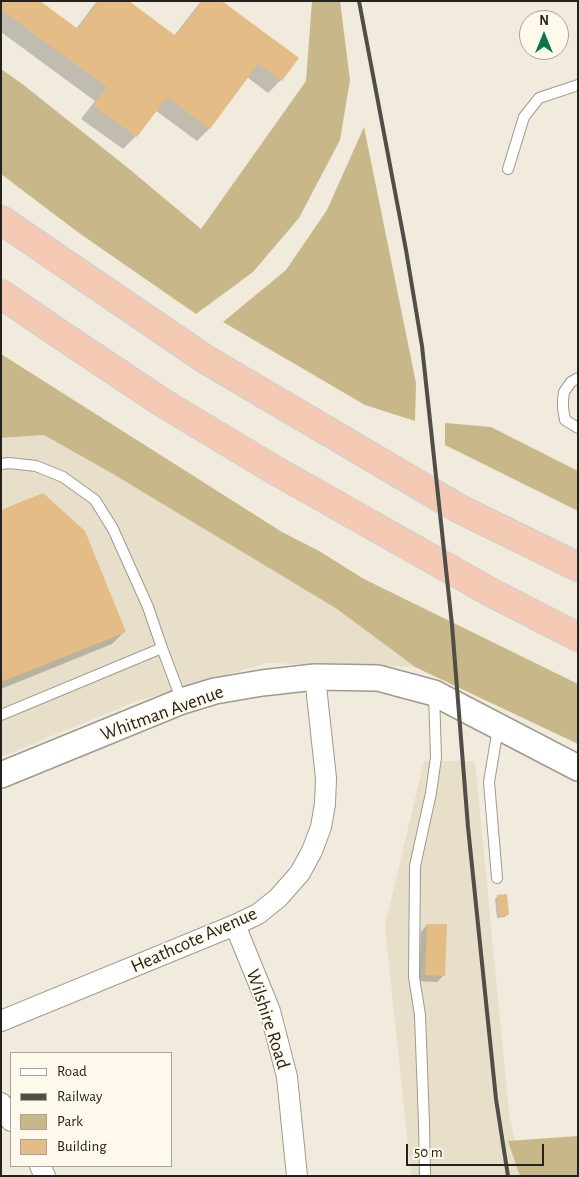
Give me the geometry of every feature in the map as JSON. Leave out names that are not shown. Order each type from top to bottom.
[{"type":"highway","points":[[1,220],[205,359],[458,508],[578,567]]},
{"type":"highway","points":[[1,294],[163,403],[271,468],[492,593],[578,637]]},
{"type":"street","name":"Whitman Avenue","points":[[1,775],[182,701],[215,691],[315,677],[378,678],[434,693],[578,768]]},
{"type":"street","name":"Heathcote Avenue","points":[[1,1021],[234,925],[258,914],[278,898],[300,873],[312,851],[321,827],[325,804],[326,778],[315,677]]},
{"type":"street","name":"Wilshire Road","points":[[234,925],[270,1011],[288,1077],[297,1176]]},
{"type":"street","points":[[1,1103],[10,1119]]},
{"type":"lane","points":[[508,169],[524,117],[539,98],[578,85]]},
{"type":"lane","points":[[578,378],[564,392],[563,408],[565,420],[578,428]]},
{"type":"lane","points":[[1,464],[36,466],[63,477],[96,500],[113,529],[148,607],[182,701]]},
{"type":"lane","points":[[1,715],[162,648]]},
{"type":"lane","points":[[425,1176],[420,1016],[414,977],[415,866],[431,793],[436,757],[434,693]]},
{"type":"lane","points":[[498,878],[489,782],[499,727]]},
{"type":"shaded area","points":[[44,435],[113,474],[337,609],[415,667],[267,663],[137,701],[1,757],[1,438]]},
{"type":"shaded area","points":[[424,761],[475,761],[509,1112],[522,1176],[411,1176],[385,926]]},
{"type":"green space","points":[[312,1],[340,1],[350,80],[340,140],[299,218],[253,272],[196,314],[79,233],[1,174],[1,69],[128,168],[201,229],[306,81]]},
{"type":"green space","points":[[364,127],[416,383],[415,421],[365,405],[223,322],[286,270],[327,210]]},
{"type":"green space","points":[[1,354],[282,532],[319,551],[364,579],[578,684],[578,744],[415,667],[337,609],[113,474],[44,435],[1,438]]},
{"type":"green space","points":[[445,423],[491,427],[578,471],[578,511],[445,445]]},
{"type":"green space","points":[[578,1136],[578,1176],[520,1176],[508,1141]]},
{"type":"building","points":[[1,1],[40,1],[78,29],[99,1],[129,1],[176,36],[202,1],[222,1],[299,58],[282,81],[258,64],[210,129],[167,97],[137,137],[93,106],[107,87],[1,10]]},
{"type":"building","points":[[43,493],[85,531],[126,632],[1,682],[1,510]]},
{"type":"building","points":[[507,894],[509,915],[499,916],[497,895]]},
{"type":"building","points":[[427,924],[447,924],[445,976],[425,975]]},
{"type":"railway","points":[[359,1],[406,250],[422,346],[452,625],[468,827],[496,1099],[508,1176]]}]
